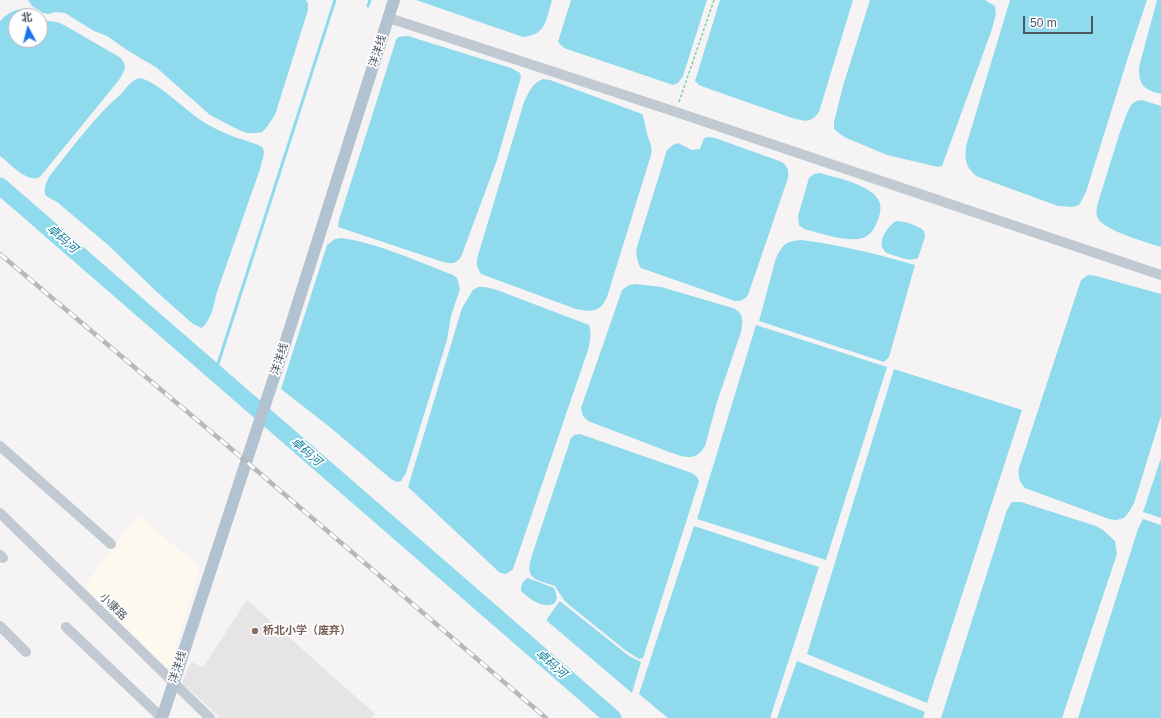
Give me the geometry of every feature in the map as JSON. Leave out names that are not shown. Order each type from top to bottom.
[{"type":"main road","name":"洋洋线","points":[[162,718],[260,420],[394,0]]},
{"type":"street","points":[[389,18],[676,112],[1161,275]]},
{"type":"street","points":[[0,446],[111,544]]},
{"type":"street","name":"小康路","points":[[0,513],[210,718]]},
{"type":"street","points":[[0,626],[26,652]]},
{"type":"street","points":[[66,627],[162,718]]},
{"type":"path","points":[[676,112],[714,0]]},
{"type":"shaded area","points":[[138,515],[200,567],[169,670],[84,586]]},
{"type":"shaded area","name":"桥北小学（废弃）","points":[[247,600],[375,714],[371,718],[220,718],[182,683],[191,662],[203,667]]},
{"type":"water","points":[[28,0],[306,0],[308,3],[308,10],[275,115],[262,132],[247,133],[210,115],[157,68],[107,36],[94,31],[65,13],[56,12],[48,14],[48,8],[35,8]]},
{"type":"water","points":[[416,0],[552,0],[547,20],[541,29],[531,36],[523,37]]},
{"type":"water","points":[[571,0],[707,0],[683,76],[678,83],[673,85],[564,48],[558,42]]},
{"type":"water","points":[[720,0],[853,0],[819,112],[816,116],[807,121],[792,118],[704,87],[695,81]]},
{"type":"water","points":[[870,0],[985,0],[995,6],[996,14],[991,32],[942,166],[938,167],[887,155],[844,137],[834,129],[834,122],[843,86]]},
{"type":"water","points":[[1010,0],[1147,0],[1086,192],[1079,205],[1073,207],[1058,206],[976,176],[966,162],[966,146]]},
{"type":"water","points":[[1157,0],[1161,0],[1161,94],[1143,86],[1139,73],[1139,67]]},
{"type":"water","points":[[8,14],[8,48],[48,48],[48,21],[57,22],[121,58],[125,67],[119,80],[44,172],[36,178],[27,177],[22,174],[0,156],[0,21]]},
{"type":"water","points":[[408,36],[511,68],[520,73],[521,77],[497,160],[461,257],[453,263],[443,262],[338,227],[396,40],[398,37]]},
{"type":"water","points":[[139,78],[154,84],[209,125],[263,148],[264,154],[260,169],[216,295],[212,313],[202,328],[193,324],[107,244],[57,202],[46,196],[45,193],[45,186],[49,177],[83,134],[101,113],[131,83]]},
{"type":"water","points":[[543,79],[550,80],[642,114],[651,146],[651,155],[607,297],[598,309],[591,311],[576,309],[481,274],[477,266],[478,255],[524,102],[533,85]]},
{"type":"water","points":[[1142,100],[1161,106],[1161,247],[1112,229],[1100,221],[1096,210],[1127,113],[1131,105],[1136,101]]},
{"type":"water","points":[[709,137],[782,162],[787,167],[788,171],[788,178],[748,295],[739,301],[735,301],[641,268],[637,257],[636,250],[667,150],[678,143],[692,150],[700,149],[704,138]]},
{"type":"water","points":[[820,173],[852,182],[869,190],[875,195],[880,203],[880,212],[874,228],[868,236],[858,239],[838,238],[804,229],[799,225],[798,216],[809,178],[814,174]]},
{"type":"water","points":[[896,221],[911,224],[924,231],[925,237],[918,258],[904,259],[887,253],[883,249],[882,240],[886,231]]},
{"type":"water","points":[[341,238],[382,248],[453,275],[457,278],[460,289],[451,316],[447,340],[406,473],[401,481],[397,482],[391,479],[331,428],[281,389],[327,245],[335,239]]},
{"type":"water","points":[[801,240],[859,250],[915,265],[889,357],[884,362],[759,321],[776,258],[783,246],[791,242]]},
{"type":"water","points":[[1088,275],[1161,294],[1161,416],[1134,503],[1124,518],[1116,520],[1109,519],[1025,488],[1021,484],[1019,477],[1019,468],[1081,280]]},
{"type":"water","points":[[636,284],[661,287],[733,308],[741,315],[741,332],[717,402],[705,446],[702,451],[694,456],[686,457],[672,453],[588,421],[583,416],[581,408],[622,290],[629,285]]},
{"type":"water","points":[[478,287],[497,290],[589,325],[590,331],[588,350],[513,569],[505,574],[499,572],[408,487],[462,308],[473,290]]},
{"type":"water","points":[[756,325],[887,367],[826,560],[697,519]]},
{"type":"water","points":[[894,369],[1022,410],[927,703],[807,654]]},
{"type":"water","points":[[580,434],[692,473],[699,481],[643,658],[639,659],[625,650],[568,604],[555,586],[537,580],[530,574],[529,569],[532,555],[571,438],[574,435]]},
{"type":"water","points":[[1161,458],[1161,518],[1143,512]]},
{"type":"water","points":[[1012,502],[1021,502],[1096,526],[1115,541],[1117,554],[1062,718],[941,718],[1007,510]]},
{"type":"water","points":[[1143,519],[1161,525],[1161,718],[1078,718],[1138,529]]},
{"type":"water","points":[[694,526],[819,567],[770,718],[668,718],[639,694]]},
{"type":"water","points":[[528,578],[554,588],[557,597],[555,603],[546,605],[537,603],[521,591],[523,583]]},
{"type":"water","points":[[559,602],[561,602],[629,656],[641,662],[632,693],[547,621]]},
{"type":"water","points":[[797,661],[925,712],[923,718],[777,718]]},
{"type":"waterway","points":[[215,373],[335,0]]},
{"type":"waterway","points":[[368,6],[370,0]]},
{"type":"waterway","name":"卓码河","points":[[0,186],[613,718]]},
{"type":"railway","points":[[0,254],[235,452],[546,718]]},
{"type":"place","name":"桥北小学（废弃）","points":[[255,631]]}]
